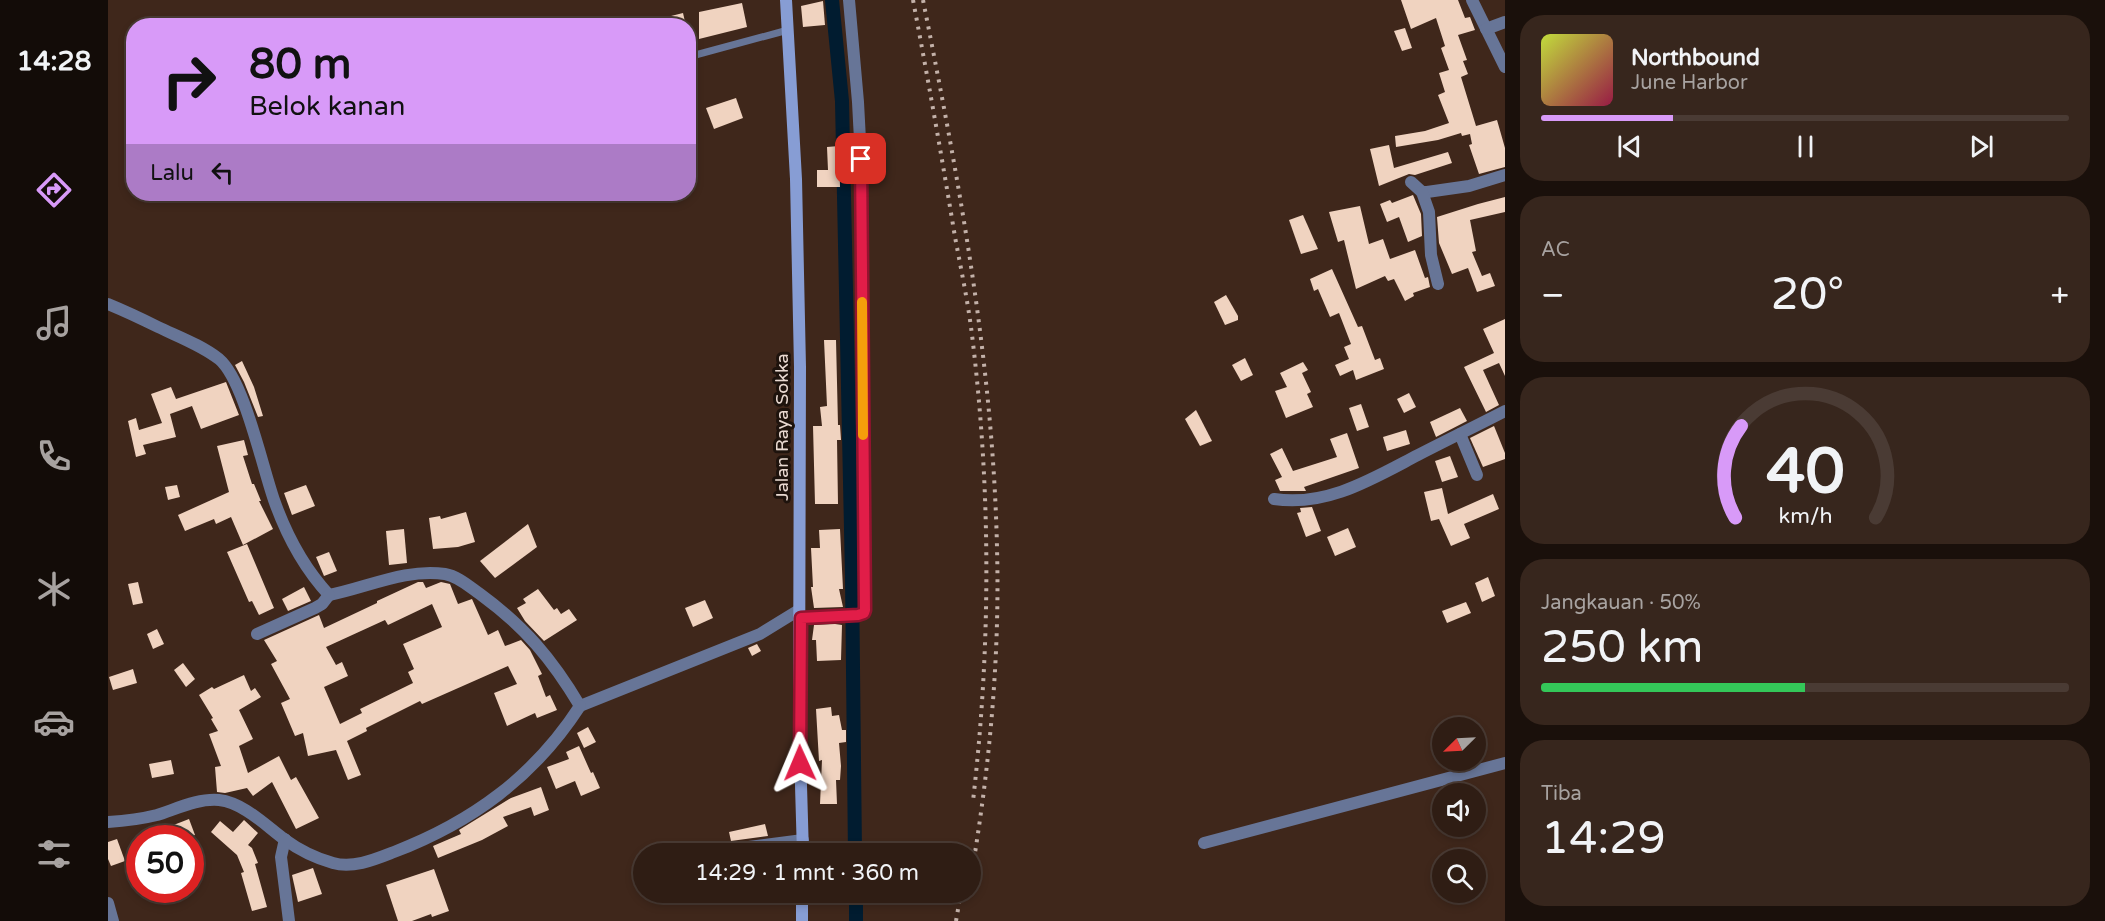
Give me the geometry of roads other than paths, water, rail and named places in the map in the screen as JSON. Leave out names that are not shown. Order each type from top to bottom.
[{"type":"main road","name":"Jalan Raya Sokka","points":[[786,0],[797,190],[800,367],[799,717],[803,840]]},
{"type":"main road","points":[[802,903],[802,921]]},
{"type":"street","points":[[108,822],[146,817],[218,800],[245,810],[303,852],[336,864],[353,865],[364,862],[405,848],[478,811],[505,791],[566,728],[580,706],[760,634],[800,614],[834,616],[864,613],[862,215],[858,102],[849,0]]},
{"type":"street","points":[[1472,0],[1505,68]]},
{"type":"street","points":[[1486,28],[1505,22]]},
{"type":"street","points":[[1422,192],[1449,190],[1505,175]]},
{"type":"street","points":[[1411,182],[1422,192],[1429,212],[1431,255],[1438,284]]},
{"type":"street","points":[[108,304],[184,338],[219,359],[230,372],[243,402],[274,501],[288,534],[314,577],[329,595]]},
{"type":"street","points":[[1274,499],[1298,501],[1316,499],[1346,490],[1505,411]]},
{"type":"street","points":[[1460,434],[1477,475]]},
{"type":"street","points":[[257,634],[315,609],[329,595],[409,575],[447,574],[462,581],[537,643],[580,706]]},
{"type":"street","points":[[1204,843],[1505,764]]},
{"type":"street","points":[[285,839],[281,858],[289,921]]},
{"type":"street","points":[[780,843],[803,840]]},
{"type":"street","points":[[108,903],[113,921]]},
{"type":"lane","points":[[696,55],[788,30]]},
{"type":"waterway","points":[[832,0],[842,101],[855,843]]},
{"type":"waterway","points":[[856,903],[856,921]]},
{"type":"railway","points":[[913,0],[969,310],[983,451],[986,626],[973,801]]},
{"type":"railway","points":[[923,0],[972,273],[989,410],[994,479],[997,548],[995,674],[988,758],[976,843]]},
{"type":"railway","points":[[956,921],[959,903]]}]
